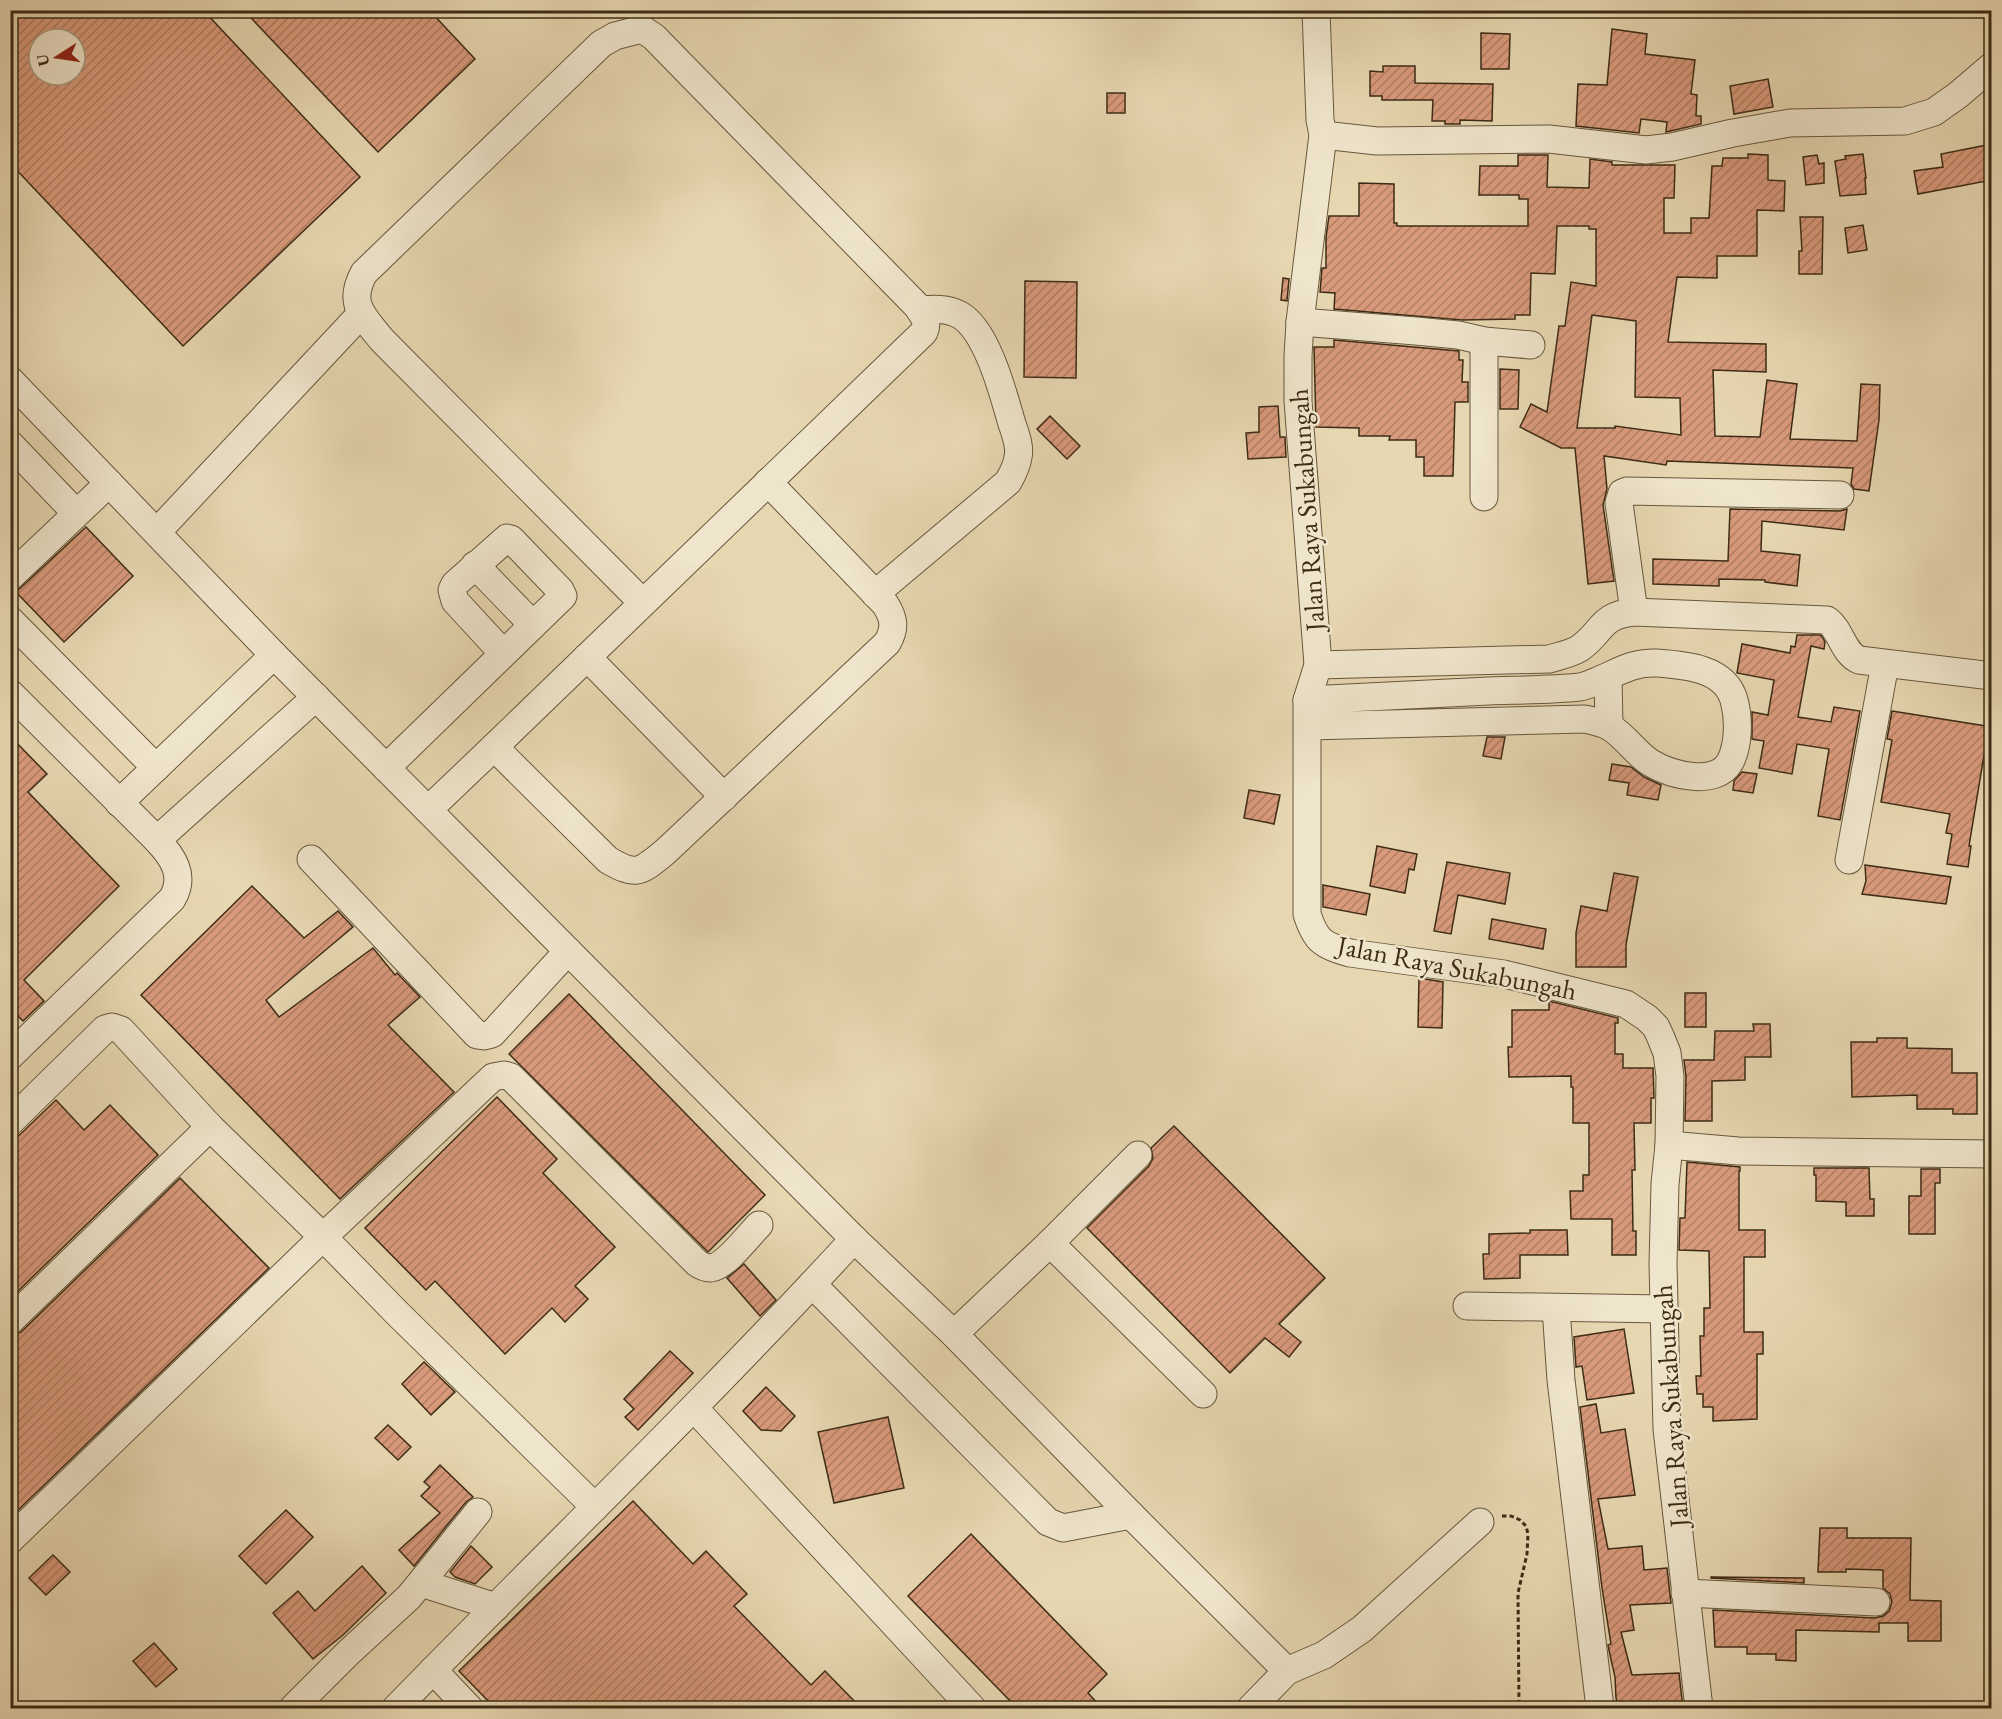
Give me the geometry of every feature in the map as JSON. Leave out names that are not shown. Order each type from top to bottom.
[{"type":"street","name":"Jalan Raya Sukabungah","points":[[1316,10],[1320,120],[1323,135],[1300,322],[1298,401],[1318,665],[1307,700],[1307,914],[1313,933],[1328,946],[1350,953],[1504,974],[1626,1004],[1656,1027],[1667,1053],[1670,1076],[1664,1230],[1667,1429],[1699,1708]]},
{"type":"street","points":[[428,810],[586,657],[643,603],[924,332],[927,326],[920,310],[654,37],[642,29],[615,36],[601,44],[364,273],[357,285],[356,299],[361,314],[382,340],[643,603]]},
{"type":"street","points":[[1323,135],[1377,141],[1540,138],[1646,150],[1790,123],[1905,121],[1934,112],[1992,66]]},
{"type":"street","points":[[875,594],[1008,483],[1019,456],[1018,443],[999,378],[970,324],[960,315],[950,311],[920,310]]},
{"type":"street","points":[[157,532],[361,314]]},
{"type":"street","points":[[1300,322],[1458,335],[1484,341],[1532,345]]},
{"type":"street","points":[[1484,341],[1484,497]]},
{"type":"street","points":[[10,380],[274,655],[854,1239],[954,1334],[1287,1671]]},
{"type":"street","points":[[10,444],[76,513]]},
{"type":"street","points":[[494,747],[609,860],[626,870],[645,868],[665,852],[887,643],[894,625],[892,615],[875,594],[768,482]]},
{"type":"street","points":[[10,577],[109,483]]},
{"type":"street","points":[[1634,612],[1619,503],[1622,494],[1627,491],[1840,495]]},
{"type":"street","points":[[386,768],[561,598],[563,594],[511,539],[504,540],[475,565],[455,584],[452,594],[455,601],[503,653]]},
{"type":"street","points":[[475,565],[534,625]]},
{"type":"street","points":[[1318,665],[1549,659],[1581,647],[1606,621],[1614,616],[1634,612],[1827,620],[1838,632],[1852,657],[1859,660],[1992,676]]},
{"type":"street","points":[[10,620],[156,768]]},
{"type":"street","points":[[119,803],[274,655]]},
{"type":"street","points":[[586,657],[724,797]]},
{"type":"street","points":[[1307,700],[1583,687],[1640,663],[1694,667],[1715,676],[1732,695],[1736,707],[1738,729],[1732,759],[1725,770],[1698,777],[1666,771],[1649,762],[1609,726],[1585,719],[1308,726]]},
{"type":"street","points":[[1849,860],[1885,664]]},
{"type":"street","points":[[1608,676],[1609,726]]},
{"type":"street","points":[[10,693],[171,855],[179,883],[172,899],[10,1056]]},
{"type":"street","points":[[157,840],[316,697]]},
{"type":"street","points":[[311,859],[477,1035],[492,1034],[568,951]]},
{"type":"street","points":[[10,1122],[105,1029],[112,1027],[121,1030],[210,1127],[595,1507]]},
{"type":"street","points":[[10,1539],[493,1077],[504,1075],[511,1077],[697,1263],[705,1268],[713,1268],[722,1263],[759,1225]]},
{"type":"street","points":[[10,1321],[210,1127]]},
{"type":"street","points":[[1669,1145],[1738,1151],[1992,1154]]},
{"type":"street","points":[[954,1334],[1138,1155]]},
{"type":"street","points":[[396,1708],[694,1408],[854,1239]]},
{"type":"street","points":[[1050,1243],[1203,1394]]},
{"type":"street","points":[[812,1284],[1048,1522],[1063,1528],[1131,1515]]},
{"type":"street","points":[[1467,1306],[1664,1309]]},
{"type":"street","points":[[1556,1308],[1561,1380],[1600,1708]]},
{"type":"street","points":[[694,1408],[972,1708]]},
{"type":"street","points":[[293,1708],[409,1597],[478,1512]]},
{"type":"street","points":[[1251,1708],[1287,1671],[1324,1655],[1362,1629],[1480,1522]]},
{"type":"street","points":[[421,1583],[496,1607]]},
{"type":"street","points":[[1685,1593],[1876,1602]]},
{"type":"street","points":[[433,1670],[469,1708]]},
{"type":"path","points":[[1480,1522],[1490,1518],[1511,1516],[1526,1526],[1528,1534],[1527,1554],[1518,1593],[1519,1708]]},
{"type":"building","points":[[10,10],[203,10],[360,177],[183,346],[10,163]]},
{"type":"building","points":[[260,10],[429,10],[475,59],[378,152],[252,19]]},
{"type":"building","points":[[1612,29],[1647,34],[1645,54],[1695,60],[1691,94],[1697,95],[1696,116],[1701,116],[1701,124],[1666,132],[1667,122],[1641,119],[1639,133],[1576,126],[1578,84],[1607,85]]},
{"type":"building","points":[[1481,33],[1510,34],[1509,69],[1481,69]]},
{"type":"building","points":[[1383,66],[1415,66],[1415,83],[1493,84],[1492,121],[1460,120],[1460,124],[1445,124],[1445,121],[1432,121],[1433,100],[1382,100],[1382,96],[1370,96],[1370,71],[1383,72]]},
{"type":"building","points":[[1768,79],[1773,107],[1734,114],[1730,86]]},
{"type":"building","points":[[1107,93],[1125,93],[1125,113],[1107,113]]},
{"type":"building","points":[[1992,144],[1992,180],[1918,194],[1914,171],[1943,167],[1941,154]]},
{"type":"building","points":[[1748,154],[1768,155],[1768,180],[1785,181],[1784,211],[1757,210],[1757,256],[1717,256],[1717,278],[1677,277],[1668,342],[1766,344],[1766,372],[1713,370],[1715,436],[1760,437],[1767,380],[1797,384],[1790,439],[1857,441],[1861,384],[1880,385],[1879,420],[1869,491],[1854,489],[1851,484],[1853,468],[1667,461],[1666,465],[1604,456],[1607,489],[1603,505],[1614,581],[1588,584],[1575,448],[1561,448],[1520,427],[1531,404],[1547,412],[1559,326],[1565,326],[1571,282],[1596,286],[1596,229],[1589,229],[1589,226],[1557,226],[1555,274],[1531,273],[1530,315],[1515,315],[1515,319],[1462,320],[1334,309],[1335,293],[1320,292],[1322,268],[1326,268],[1329,216],[1359,216],[1359,183],[1394,184],[1394,223],[1397,223],[1397,226],[1528,226],[1528,199],[1519,199],[1519,195],[1479,195],[1480,166],[1518,166],[1518,155],[1548,155],[1547,187],[1589,188],[1590,159],[1612,162],[1612,165],[1675,165],[1674,198],[1664,198],[1664,233],[1691,233],[1691,218],[1709,218],[1712,166],[1722,166],[1723,158],[1748,158]],"holes":[[[1592,315],[1636,321],[1635,397],[1680,398],[1681,435],[1615,426],[1615,428],[1577,428]]]},
{"type":"building","points":[[1863,154],[1866,194],[1840,196],[1835,161],[1846,159],[1845,156]]},
{"type":"building","points":[[1817,155],[1819,164],[1824,163],[1824,183],[1806,185],[1803,157]]},
{"type":"building","points":[[1800,217],[1823,217],[1822,274],[1799,274],[1799,251],[1802,251]]},
{"type":"building","points":[[1863,225],[1867,250],[1848,253],[1845,228]]},
{"type":"building","points":[[1283,278],[1289,279],[1287,301],[1281,300]]},
{"type":"building","points":[[1025,281],[1077,282],[1076,378],[1024,377]]},
{"type":"building","points":[[1334,340],[1459,351],[1459,360],[1463,360],[1462,382],[1468,382],[1468,402],[1455,402],[1453,476],[1424,476],[1424,457],[1416,457],[1416,440],[1389,440],[1390,436],[1359,436],[1359,428],[1316,427],[1314,347],[1334,347]]},
{"type":"building","points":[[1500,369],[1519,370],[1518,409],[1500,409]]},
{"type":"building","points":[[1278,406],[1280,437],[1285,437],[1286,457],[1248,459],[1246,433],[1259,432],[1259,407]]},
{"type":"building","points":[[1050,416],[1080,446],[1067,459],[1037,429]]},
{"type":"building","points":[[1730,509],[1840,511],[1847,509],[1844,530],[1762,521],[1761,551],[1800,555],[1797,586],[1765,582],[1765,580],[1719,579],[1719,586],[1653,584],[1653,559],[1728,561]]},
{"type":"building","points":[[86,527],[133,576],[64,642],[16,592]]},
{"type":"building","points":[[1797,635],[1821,635],[1825,642],[1824,649],[1811,646],[1798,717],[1831,722],[1834,707],[1860,711],[1840,820],[1818,816],[1829,749],[1797,744],[1792,774],[1759,768],[1764,741],[1752,739],[1752,712],[1768,715],[1774,680],[1737,673],[1742,644],[1790,653],[1791,646],[1795,647]]},
{"type":"building","points":[[1892,711],[1992,727],[1992,756],[1984,755],[1969,846],[1971,846],[1968,867],[1947,864],[1952,834],[1946,833],[1950,814],[1881,802],[1892,740],[1887,739]]},
{"type":"building","points":[[10,736],[47,774],[28,792],[119,886],[24,980],[44,1001],[23,1021],[10,1008]]},
{"type":"building","points":[[1487,737],[1505,737],[1501,759],[1483,756]]},
{"type":"building","points":[[1612,764],[1631,767],[1644,777],[1661,785],[1658,800],[1627,795],[1629,783],[1609,780]]},
{"type":"building","points":[[1742,772],[1757,774],[1753,793],[1733,790],[1734,781]]},
{"type":"building","points":[[1249,790],[1280,795],[1274,824],[1244,818]]},
{"type":"building","points":[[1377,846],[1417,854],[1414,870],[1409,869],[1405,893],[1370,886]]},
{"type":"building","points":[[1447,862],[1510,873],[1505,904],[1458,895],[1451,934],[1434,931]]},
{"type":"building","points":[[1865,865],[1951,877],[1946,904],[1862,894],[1866,881]]},
{"type":"building","points":[[1614,873],[1638,877],[1626,945],[1626,967],[1576,967],[1576,933],[1581,906],[1607,911]]},
{"type":"building","points":[[1323,885],[1370,894],[1366,915],[1323,907]]},
{"type":"building","points":[[252,886],[304,938],[338,911],[353,927],[266,1000],[279,1017],[373,948],[395,975],[397,973],[420,997],[388,1025],[454,1092],[340,1199],[141,995]]},
{"type":"building","points":[[1492,919],[1546,929],[1543,949],[1489,939]]},
{"type":"building","points":[[1419,978],[1443,982],[1442,1028],[1418,1027]]},
{"type":"building","points":[[1685,993],[1706,993],[1706,1027],[1685,1027]]},
{"type":"building","points":[[569,994],[765,1195],[708,1252],[509,1054]]},
{"type":"building","points":[[1549,1001],[1618,1018],[1618,1023],[1615,1023],[1615,1054],[1623,1054],[1623,1068],[1653,1068],[1654,1098],[1651,1098],[1651,1123],[1634,1123],[1635,1170],[1632,1170],[1633,1231],[1636,1231],[1636,1255],[1612,1255],[1612,1219],[1571,1219],[1570,1191],[1583,1191],[1583,1175],[1589,1175],[1589,1123],[1573,1123],[1571,1076],[1509,1077],[1508,1047],[1512,1047],[1512,1010],[1549,1010]]},
{"type":"building","points":[[1753,1024],[1770,1024],[1771,1057],[1745,1057],[1745,1080],[1712,1081],[1712,1121],[1685,1121],[1684,1060],[1714,1060],[1715,1031],[1754,1031]]},
{"type":"building","points":[[1877,1038],[1907,1038],[1907,1048],[1952,1049],[1952,1073],[1977,1073],[1977,1114],[1953,1114],[1953,1109],[1917,1109],[1917,1095],[1852,1097],[1851,1042],[1877,1042]]},
{"type":"building","points":[[497,1097],[557,1159],[543,1173],[615,1247],[575,1286],[588,1299],[565,1322],[552,1308],[505,1354],[435,1281],[426,1290],[365,1228]]},
{"type":"building","points":[[56,1100],[84,1130],[110,1105],[158,1155],[10,1299],[10,1144]]},
{"type":"building","points":[[1174,1126],[1325,1278],[1279,1324],[1301,1342],[1289,1357],[1265,1338],[1230,1373],[1087,1228],[1149,1166],[1153,1158],[1151,1148]]},
{"type":"building","points":[[1687,1162],[1740,1167],[1739,1230],[1765,1230],[1765,1257],[1744,1257],[1744,1332],[1763,1332],[1763,1354],[1757,1354],[1757,1419],[1713,1421],[1713,1407],[1703,1407],[1703,1394],[1697,1394],[1696,1376],[1701,1376],[1700,1336],[1704,1336],[1704,1308],[1710,1308],[1709,1251],[1679,1250],[1680,1218],[1685,1218]]},
{"type":"building","points":[[1814,1168],[1869,1168],[1870,1199],[1874,1199],[1874,1216],[1846,1216],[1846,1202],[1816,1201]]},
{"type":"building","points":[[1921,1169],[1940,1169],[1940,1183],[1935,1183],[1935,1234],[1909,1234],[1909,1196],[1921,1196]]},
{"type":"building","points":[[180,1178],[269,1268],[10,1518],[10,1336],[21,1332]]},
{"type":"building","points":[[1530,1230],[1567,1230],[1568,1255],[1520,1255],[1520,1278],[1484,1279],[1483,1254],[1489,1254],[1489,1234],[1530,1233]]},
{"type":"building","points":[[744,1264],[776,1300],[760,1316],[727,1278]]},
{"type":"building","points":[[1624,1329],[1634,1393],[1587,1400],[1582,1366],[1576,1367],[1574,1337]]},
{"type":"building","points":[[670,1351],[693,1373],[638,1430],[625,1417],[634,1409],[624,1399]]},
{"type":"building","points":[[424,1362],[455,1392],[431,1415],[402,1384]]},
{"type":"building","points":[[766,1387],[795,1416],[781,1431],[761,1430],[743,1411]]},
{"type":"building","points":[[1596,1404],[1601,1433],[1625,1429],[1635,1495],[1598,1499],[1608,1549],[1642,1546],[1644,1570],[1667,1568],[1671,1603],[1630,1605],[1634,1630],[1621,1632],[1632,1675],[1679,1673],[1683,1708],[1619,1708],[1616,1698],[1580,1407]]},
{"type":"building","points":[[888,1417],[904,1488],[834,1503],[818,1432]]},
{"type":"building","points":[[388,1425],[411,1447],[398,1460],[375,1438]]},
{"type":"building","points":[[440,1465],[473,1497],[466,1502],[414,1566],[399,1550],[440,1513],[421,1496],[430,1487],[424,1482]]},
{"type":"building","points":[[633,1501],[693,1564],[706,1551],[747,1594],[734,1606],[811,1685],[825,1671],[861,1708],[495,1708],[459,1671]]},
{"type":"building","points":[[286,1510],[313,1537],[266,1584],[239,1556]]},
{"type":"building","points":[[1820,1528],[1847,1528],[1847,1538],[1911,1538],[1910,1600],[1941,1601],[1941,1641],[1908,1641],[1908,1623],[1879,1623],[1879,1632],[1796,1630],[1796,1661],[1776,1660],[1776,1654],[1747,1654],[1747,1647],[1715,1647],[1713,1610],[1875,1618],[1889,1611],[1892,1602],[1890,1594],[1883,1588],[1883,1570],[1846,1569],[1846,1572],[1818,1572]]},
{"type":"building","points":[[971,1534],[1107,1674],[1088,1693],[1102,1708],[1017,1708],[908,1596]]},
{"type":"building","points":[[471,1546],[492,1567],[475,1584],[455,1577],[450,1572]]},
{"type":"building","points":[[53,1555],[70,1572],[46,1595],[29,1578]]},
{"type":"building","points":[[362,1566],[386,1593],[343,1635],[313,1659],[273,1613],[298,1591],[315,1611]]},
{"type":"building","points":[[1711,1578],[1804,1578],[1804,1583]]},
{"type":"building","points":[[154,1643],[177,1669],[156,1687],[133,1661]]}]
